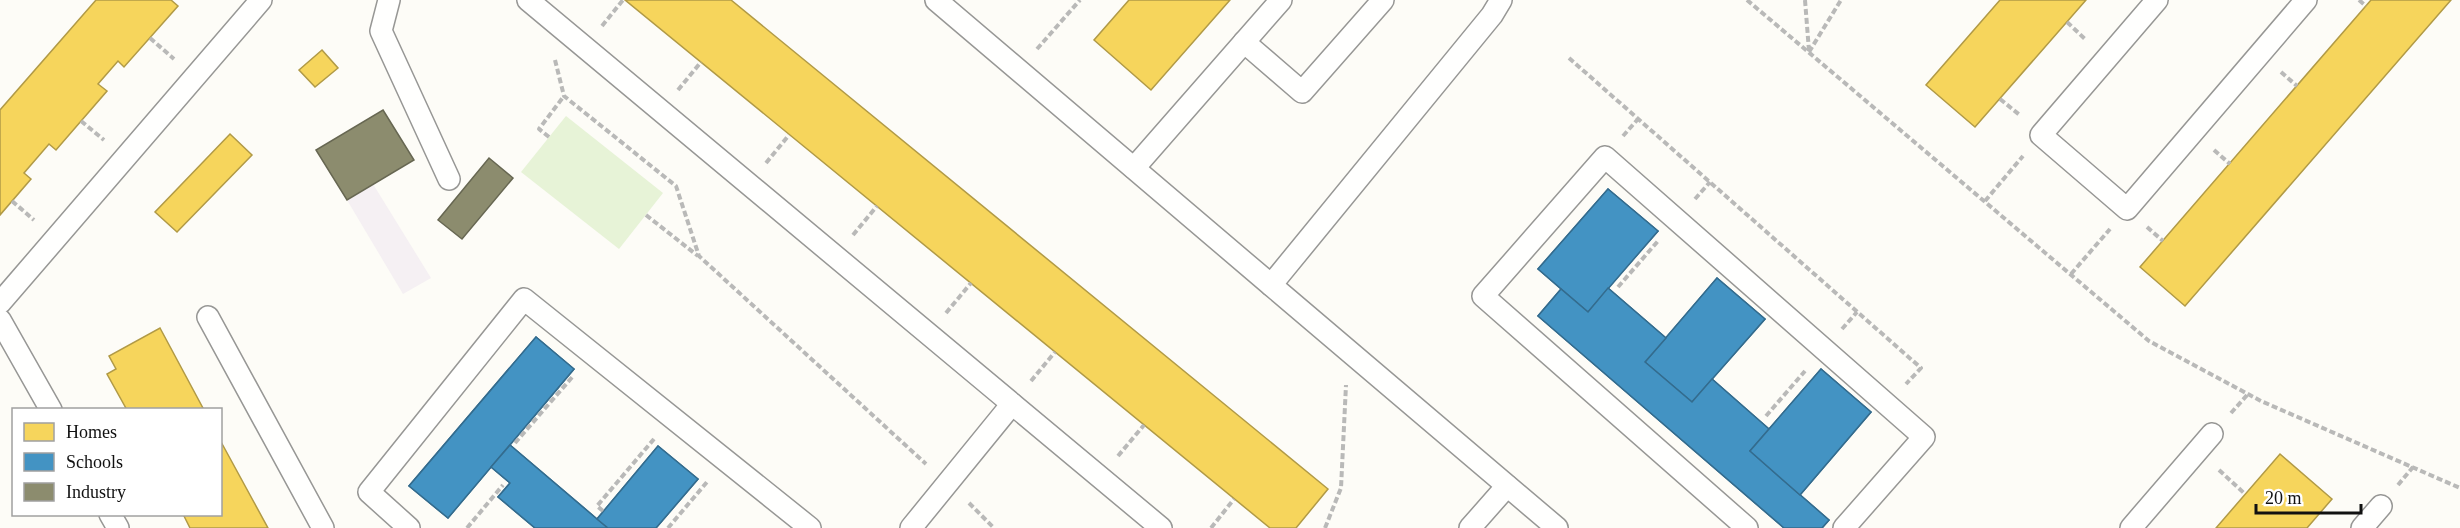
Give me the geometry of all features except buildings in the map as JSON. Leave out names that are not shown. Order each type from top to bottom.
[{"type":"lane","points":[[0,303],[261,0]]},
{"type":"lane","points":[[388,0],[381,31],[449,179]]},
{"type":"lane","points":[[936,0],[1557,528]]},
{"type":"lane","points":[[1134,168],[1281,0]]},
{"type":"lane","points":[[1244,42],[1302,92],[1383,0]]},
{"type":"lane","points":[[1271,285],[1492,15],[1501,0]]},
{"type":"lane","points":[[2157,0],[2042,135],[2127,209],[2306,0]]},
{"type":"lane","points":[[535,6],[1161,528]]},
{"type":"lane","points":[[1738,525],[1483,296],[1605,157],[1924,437],[1844,528]]},
{"type":"lane","points":[[409,528],[369,492],[524,299],[810,528]]},
{"type":"lane","points":[[208,317],[323,528]]},
{"type":"lane","points":[[0,320],[50,408]]},
{"type":"lane","points":[[911,528],[1012,404]]},
{"type":"lane","points":[[2131,528],[2212,434]]},
{"type":"lane","points":[[1470,528],[1507,486]]},
{"type":"lane","points":[[2362,528],[2381,506]]},
{"type":"path","points":[[1018,70],[1080,0]]},
{"type":"path","points":[[1748,0],[2149,341],[2261,401],[2460,488]]},
{"type":"path","points":[[1805,0],[1809,52]]},
{"type":"path","points":[[1809,52],[1840,0]]},
{"type":"path","points":[[2359,0],[2366,6]]},
{"type":"path","points":[[535,6],[564,96],[676,186],[699,256]]},
{"type":"path","points":[[1569,58],[1921,368],[1888,405]]},
{"type":"path","points":[[549,137],[538,129],[564,96]]},
{"type":"path","points":[[749,184],[789,135]]},
{"type":"path","points":[[836,257],[877,206]]},
{"type":"path","points":[[646,215],[699,256],[994,528]]},
{"type":"path","points":[[928,334],[971,283]]},
{"type":"path","points":[[1325,528],[1341,488],[1348,350]]},
{"type":"path","points":[[1012,404],[1055,352]]},
{"type":"path","points":[[515,443],[592,354]]},
{"type":"path","points":[[603,511],[597,506],[672,418]]},
{"type":"path","points":[[1100,478],[1144,425]]},
{"type":"path","points":[[2198,451],[2245,494]]},
{"type":"path","points":[[668,528],[725,461]]},
{"type":"path","points":[[467,528],[503,485]]},
{"type":"path","points":[[1211,528],[1234,499]]},
{"type":"shaded area","points":[[373,184],[431,278],[403,294],[347,200]]},
{"type":"green space","points":[[566,116],[663,193],[619,249],[521,172]]}]
